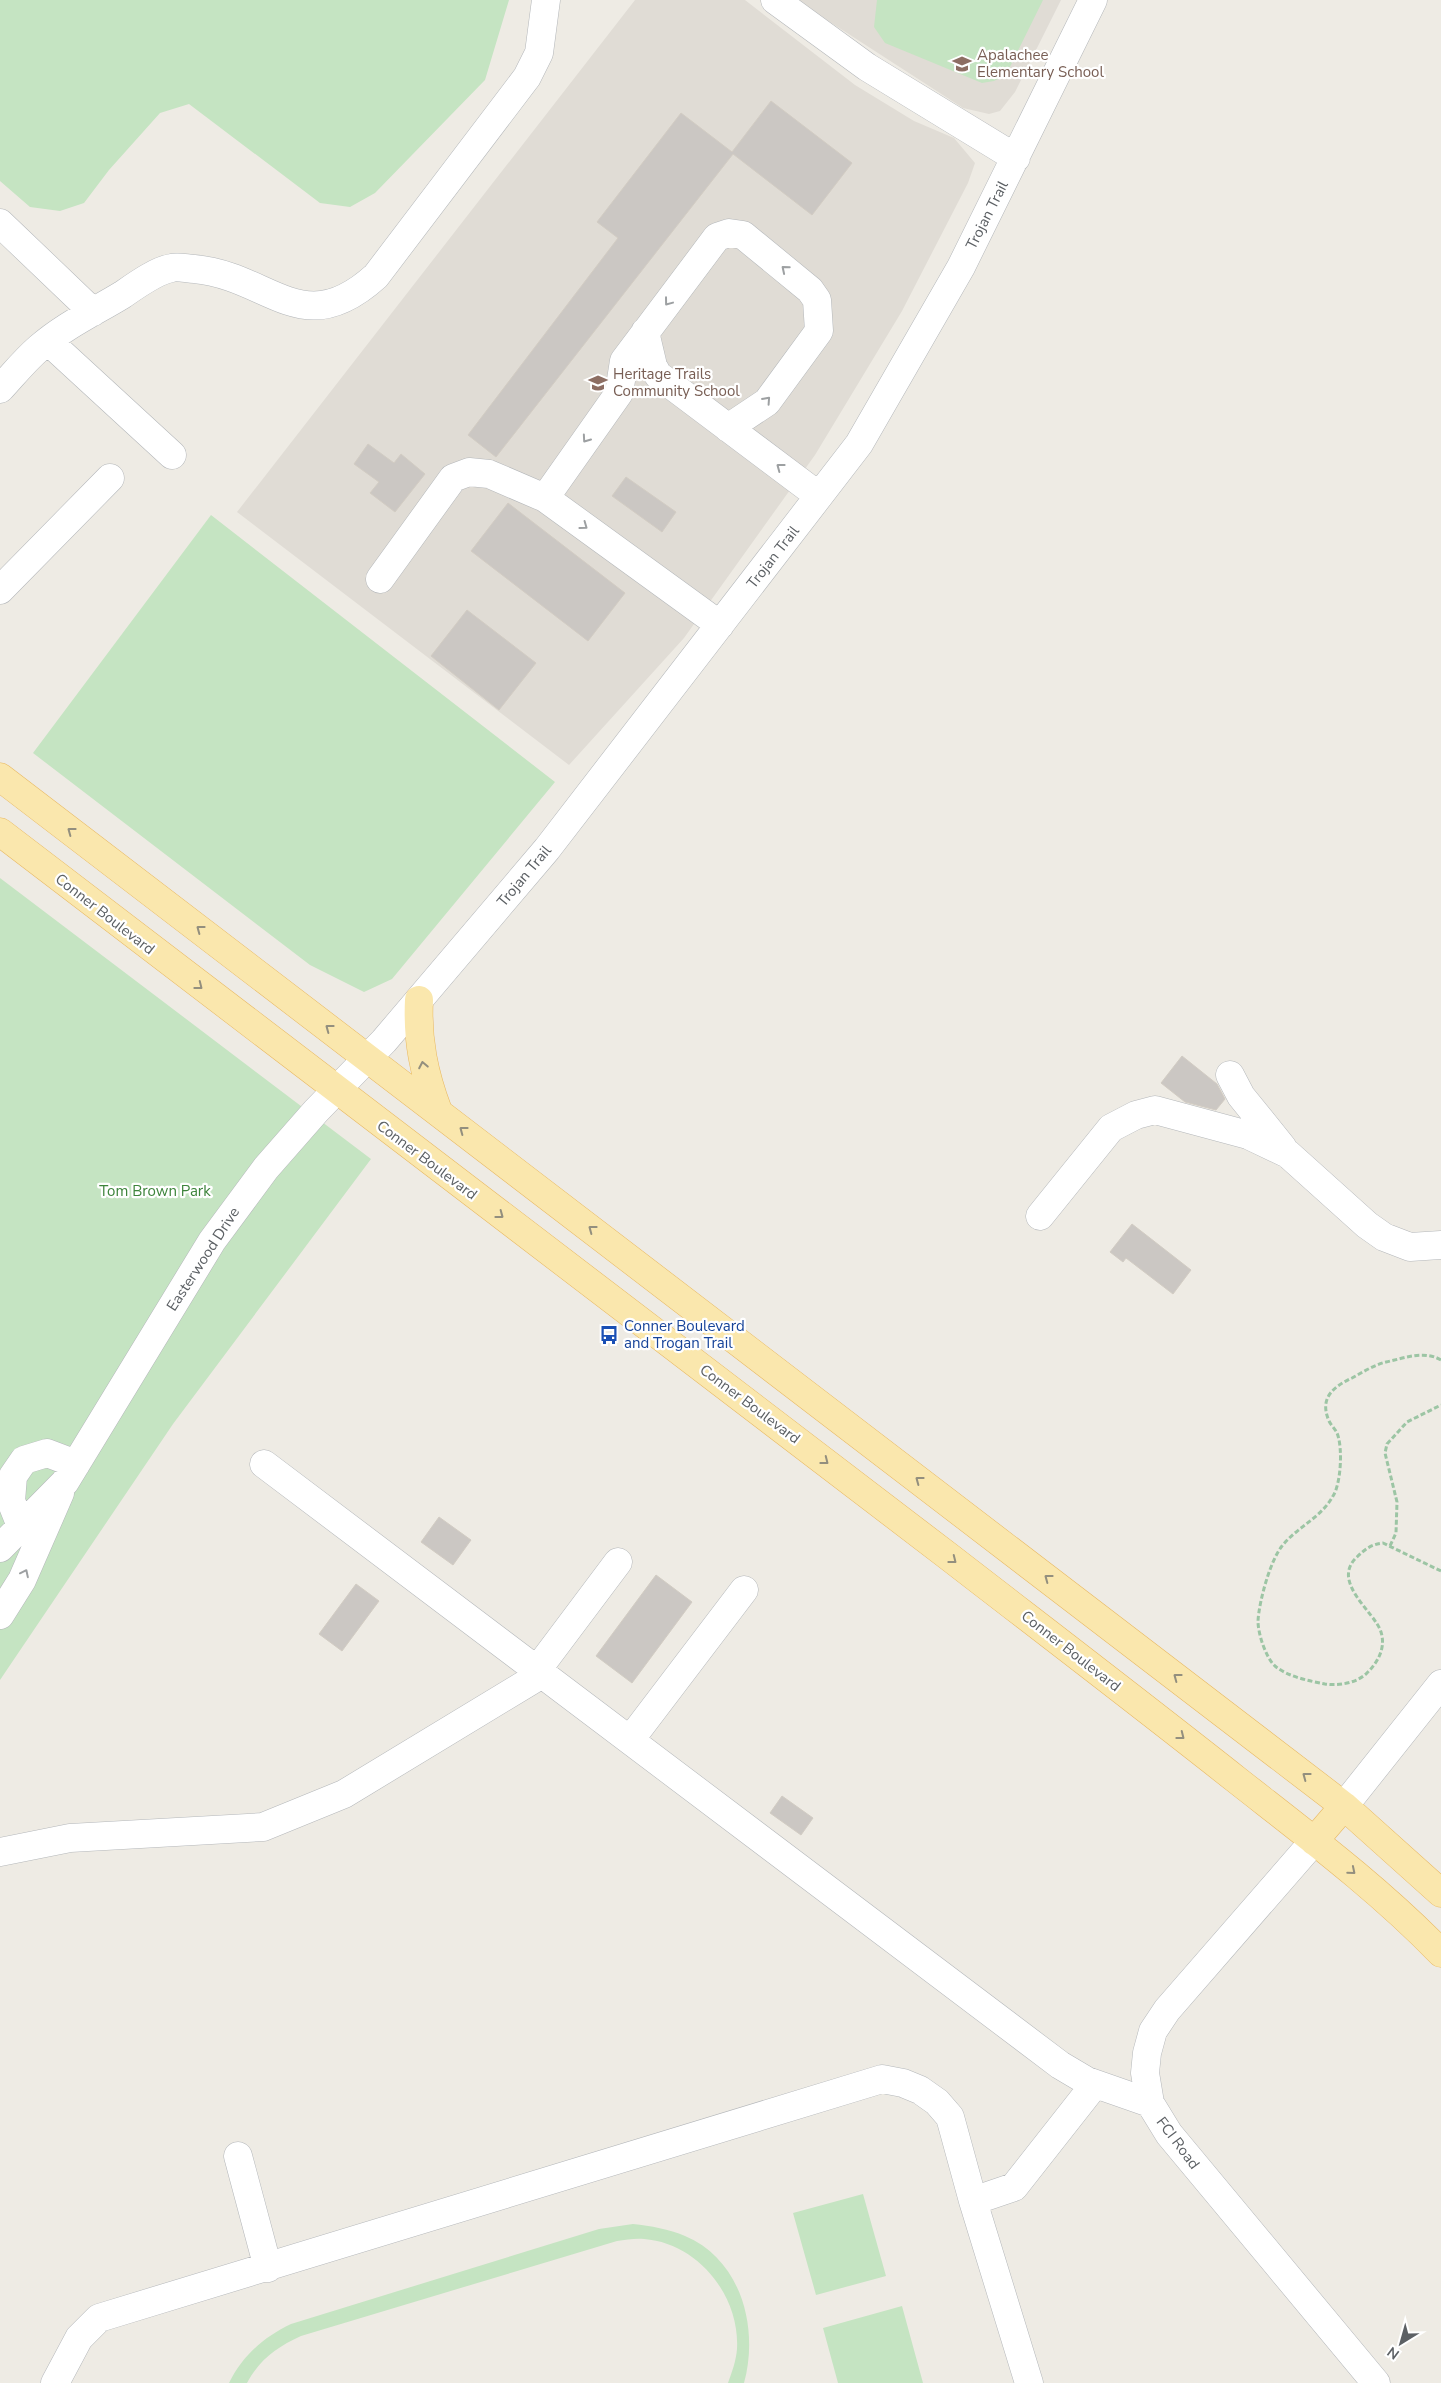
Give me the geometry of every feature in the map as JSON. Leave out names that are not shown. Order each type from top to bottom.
[{"type":"main road","points":[[0,777],[1344,1806],[1441,1893]]},
{"type":"main road","name":"Conner Boulevard","points":[[0,832],[335,1091],[736,1393],[1127,1693],[1354,1872],[1411,1922],[1441,1953]]},
{"type":"main road","points":[[419,1000],[419,1044],[425,1078],[438,1111]]},
{"type":"main road","points":[[1314,1841],[1344,1806]]},
{"type":"street","points":[[0,389],[48,341],[145,280],[172,268],[227,274],[285,300],[306,305],[326,305],[347,298],[362,288],[376,276],[527,76],[539,53],[546,0]]},
{"type":"street","points":[[775,0],[867,67],[1016,158]]},
{"type":"street","name":"Trojan Trail","points":[[368,1058],[547,849],[864,436],[961,267],[1093,0]]},
{"type":"street","points":[[0,223],[93,312]]},
{"type":"street","points":[[545,498],[619,393],[624,361],[717,237],[729,232],[743,235],[810,290],[817,300],[819,331],[767,402],[728,428]]},
{"type":"street","points":[[645,332],[652,366],[658,375],[819,496]]},
{"type":"street","points":[[48,341],[172,456]]},
{"type":"street","points":[[619,393],[658,375]]},
{"type":"street","points":[[380,579],[453,478],[469,472],[489,474],[545,498],[720,625]]},
{"type":"street","points":[[0,590],[110,478]]},
{"type":"street","name":"Easterwood Drive","points":[[0,1615],[22,1580],[45,1532],[68,1476],[212,1241],[266,1168],[335,1091],[368,1058]]},
{"type":"street","points":[[1230,1075],[1241,1096],[1288,1154],[1368,1225],[1384,1237],[1410,1247],[1441,1245]]},
{"type":"street","points":[[1040,1216],[1112,1128],[1136,1115],[1155,1110],[1248,1135],[1288,1154]]},
{"type":"street","points":[[21,1526],[11,1500],[13,1476],[24,1460],[47,1453],[68,1476]]},
{"type":"street","points":[[264,1464],[1060,2065],[1095,2084],[1150,2103]]},
{"type":"street","name":"Easterwood Drive","points":[[0,1548],[68,1476]]},
{"type":"street","points":[[0,1852],[70,1838],[263,1827],[344,1794],[539,1672],[618,1562]]},
{"type":"street","points":[[630,1740],[744,1590]]},
{"type":"street","points":[[1344,1806],[1441,1684]]},
{"type":"street","name":"FCI Road","points":[[1314,1841],[1167,2010],[1153,2031],[1147,2053],[1146,2073],[1150,2103],[1169,2134],[1376,2383]]},
{"type":"street","points":[[55,2383],[79,2338],[99,2318],[268,2268],[882,2079],[903,2083],[920,2090],[937,2102],[950,2117],[973,2202],[1028,2383]]},
{"type":"street","points":[[973,2202],[1014,2187],[1095,2084]]},
{"type":"street","points":[[238,2156],[268,2268]]},
{"type":"path","points":[[1441,1360],[1429,1354],[1379,1364],[1331,1390],[1326,1400],[1326,1411],[1338,1434],[1340,1448],[1339,1481],[1334,1495],[1326,1506],[1282,1545],[1274,1558],[1258,1623],[1270,1661],[1276,1667],[1289,1674],[1317,1682],[1344,1684],[1365,1675],[1381,1653],[1381,1631],[1361,1606],[1348,1574],[1353,1561],[1374,1544],[1383,1544],[1441,1571]]},
{"type":"path","points":[[1390,1546],[1396,1533],[1397,1502],[1385,1453],[1387,1444],[1407,1422],[1441,1406]]},
{"type":"shaded area","name":"Heritage Trails Community School","points":[[635,0],[745,0],[855,85],[914,121],[954,138],[975,163],[968,183],[902,311],[815,455],[684,638],[569,765],[237,512]]},
{"type":"shaded area","name":"Apalachee Elementary School","points":[[796,0],[1061,0],[1015,92],[1000,111],[989,114],[963,108]]},
{"type":"green space","points":[[0,0],[509,0],[485,80],[375,193],[350,207],[320,203],[189,104],[160,113],[109,170],[84,203],[60,211],[30,207],[0,181]]},
{"type":"green space","points":[[877,0],[1043,0],[1006,75],[994,81],[982,83],[885,43],[874,27]]},
{"type":"green space","points":[[211,515],[555,782],[392,979],[364,992],[310,965],[33,753]]},
{"type":"green space","name":"Tom Brown Park","points":[[0,878],[371,1159],[173,1424],[0,1680]]},
{"type":"green space","points":[[863,2194],[886,2276],[816,2295],[793,2213]]},
{"type":"green space","points":[[633,2224],[673,2231],[705,2247],[733,2279],[742,2298],[747,2319],[749,2341],[744,2383],[728,2383],[737,2349],[736,2329],[731,2310],[723,2292],[712,2276],[682,2250],[664,2243],[637,2239],[617,2241],[301,2336],[263,2360],[247,2383],[229,2383],[241,2364],[255,2348],[291,2324],[599,2229]]},
{"type":"green space","points":[[902,2306],[923,2383],[838,2383],[823,2328]]},
{"type":"building","points":[[771,101],[852,163],[812,215],[733,154],[496,457],[468,435],[618,238],[597,222],[681,113],[732,152]]},
{"type":"building","points":[[368,444],[394,463],[401,454],[425,474],[395,512],[370,493],[379,482],[354,464]]},
{"type":"building","points":[[626,477],[676,512],[662,532],[612,496]]},
{"type":"building","points":[[508,503],[625,593],[588,641],[471,551]]},
{"type":"building","points":[[467,610],[536,663],[499,710],[431,656]]},
{"type":"building","points":[[1182,1056],[1217,1084],[1225,1099],[1216,1110],[1185,1102],[1161,1083]]},
{"type":"building","points":[[1132,1224],[1191,1270],[1173,1294],[1126,1258],[1123,1262],[1110,1252]]},
{"type":"building","points":[[439,1517],[471,1540],[453,1565],[421,1542]]},
{"type":"building","points":[[656,1575],[692,1602],[632,1683],[596,1656]]},
{"type":"building","points":[[356,1584],[379,1601],[342,1651],[319,1634]]},
{"type":"building","points":[[782,1796],[813,1818],[801,1835],[770,1813]]},
{"type":"place","name":"Apalachee Elementary School","points":[[962,64]]},
{"type":"place","name":"Heritage Trails Community School","points":[[598,383]]},
{"type":"place","name":"Conner Boulevard and Trogan Trail","points":[[609,1335]]}]
